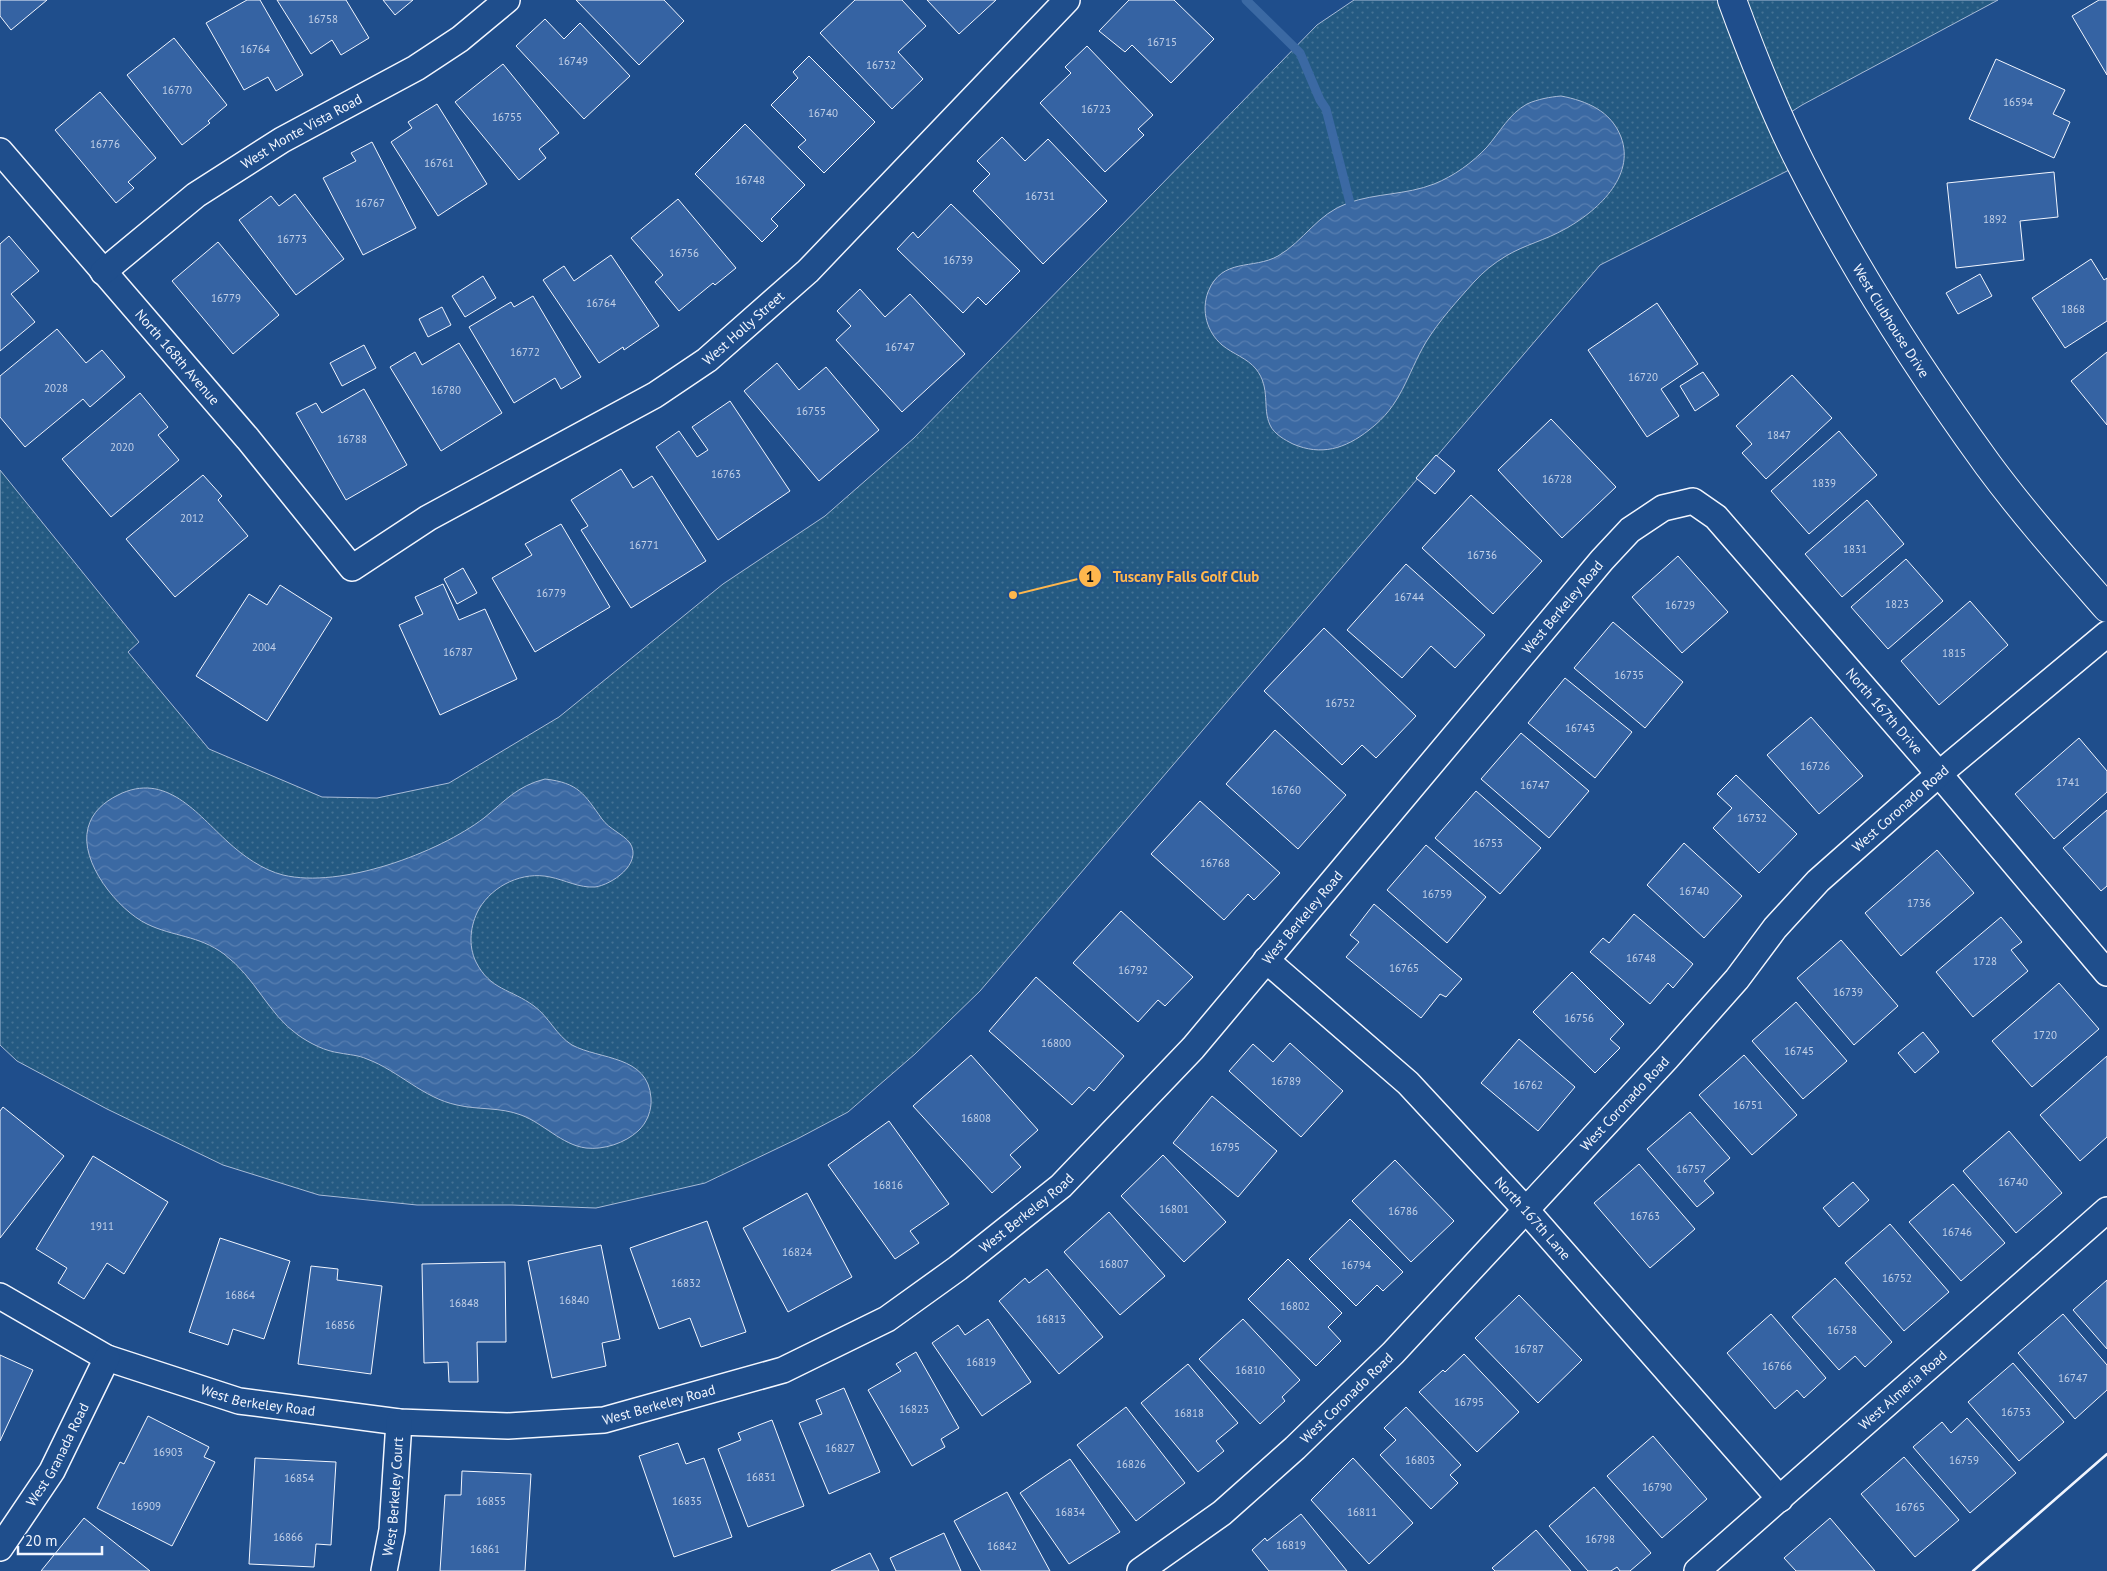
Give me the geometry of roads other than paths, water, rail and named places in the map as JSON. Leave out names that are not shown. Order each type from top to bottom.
[{"type":"street","name":"West Monte Vista Road","points":[[103,272],[196,195],[282,140],[416,68],[460,39],[507,0]]},
{"type":"street","name":"West Holly Street","points":[[352,568],[428,518],[655,395],[706,360],[808,271],[1067,0]]},
{"type":"street","name":"West Clubhouse Drive","points":[[1732,0],[1780,119],[1801,164],[1904,344],[1989,466],[2042,534],[2107,608]]},
{"type":"street","name":"North 168th Avenue","points":[[0,151],[248,439],[352,568]]},
{"type":"street","name":"North 167th Drive","points":[[1693,502],[1716,517],[1939,774],[2107,973]]},
{"type":"street","name":"West Berkeley Road","points":[[0,1296],[107,1358],[239,1401],[398,1422],[508,1426],[604,1420],[784,1370],[887,1319],[958,1268],[1061,1186],[1193,1048],[1630,530],[1663,508],[1693,502]]},
{"type":"street","name":"West Coronado Road","points":[[1140,1571],[1222,1513],[1295,1448],[1393,1353],[1730,986],[1776,928],[1818,881],[1939,774],[2107,634]]},
{"type":"street","name":"North 167th Lane","points":[[1266,960],[1408,1083],[1526,1210],[1780,1499]]},
{"type":"street","name":"West Almeria Road","points":[[1698,1571],[2107,1210]]},
{"type":"street","name":"West Granada Road","points":[[0,1548],[52,1471],[107,1358]]},
{"type":"street","name":"West Berkeley Court","points":[[384,1571],[392,1530],[398,1422]]},
{"type":"water","points":[[1561,96],[1589,104],[1611,120],[1617,128],[1624,152],[1623,166],[1610,192],[1577,222],[1558,233],[1513,252],[1481,275],[1448,311],[1431,334],[1389,410],[1360,437],[1342,446],[1323,450],[1303,448],[1283,439],[1270,425],[1261,376],[1248,362],[1222,345],[1209,328],[1205,306],[1208,292],[1214,281],[1230,269],[1258,263],[1278,256],[1296,243],[1328,214],[1348,203],[1369,197],[1423,188],[1449,177],[1469,164],[1481,153],[1510,118],[1521,108],[1535,101]]},
{"type":"water","points":[[545,779],[566,783],[585,796],[605,823],[630,843],[633,851],[629,866],[617,878],[595,887],[572,884],[550,877],[529,876],[519,878],[500,887],[485,900],[476,915],[471,936],[473,956],[482,971],[494,984],[534,1006],[566,1041],[583,1050],[632,1066],[648,1084],[651,1107],[641,1128],[627,1139],[614,1145],[600,1148],[586,1148],[569,1143],[537,1123],[513,1112],[465,1107],[445,1102],[422,1091],[379,1064],[357,1056],[318,1047],[298,1035],[278,1017],[245,974],[224,954],[205,943],[147,924],[124,908],[103,884],[89,855],[88,828],[92,817],[103,804],[118,795],[135,789],[151,788],[166,792],[192,808],[240,852],[268,870],[283,875],[306,878],[332,877],[388,865],[441,844],[484,818],[519,790]]},
{"type":"waterway","points":[[1246,0],[1300,53],[1320,100],[1326,109],[1350,203]]},
{"type":"place","name":"Tuscany Falls Golf Club","points":[[1013,595]]}]
